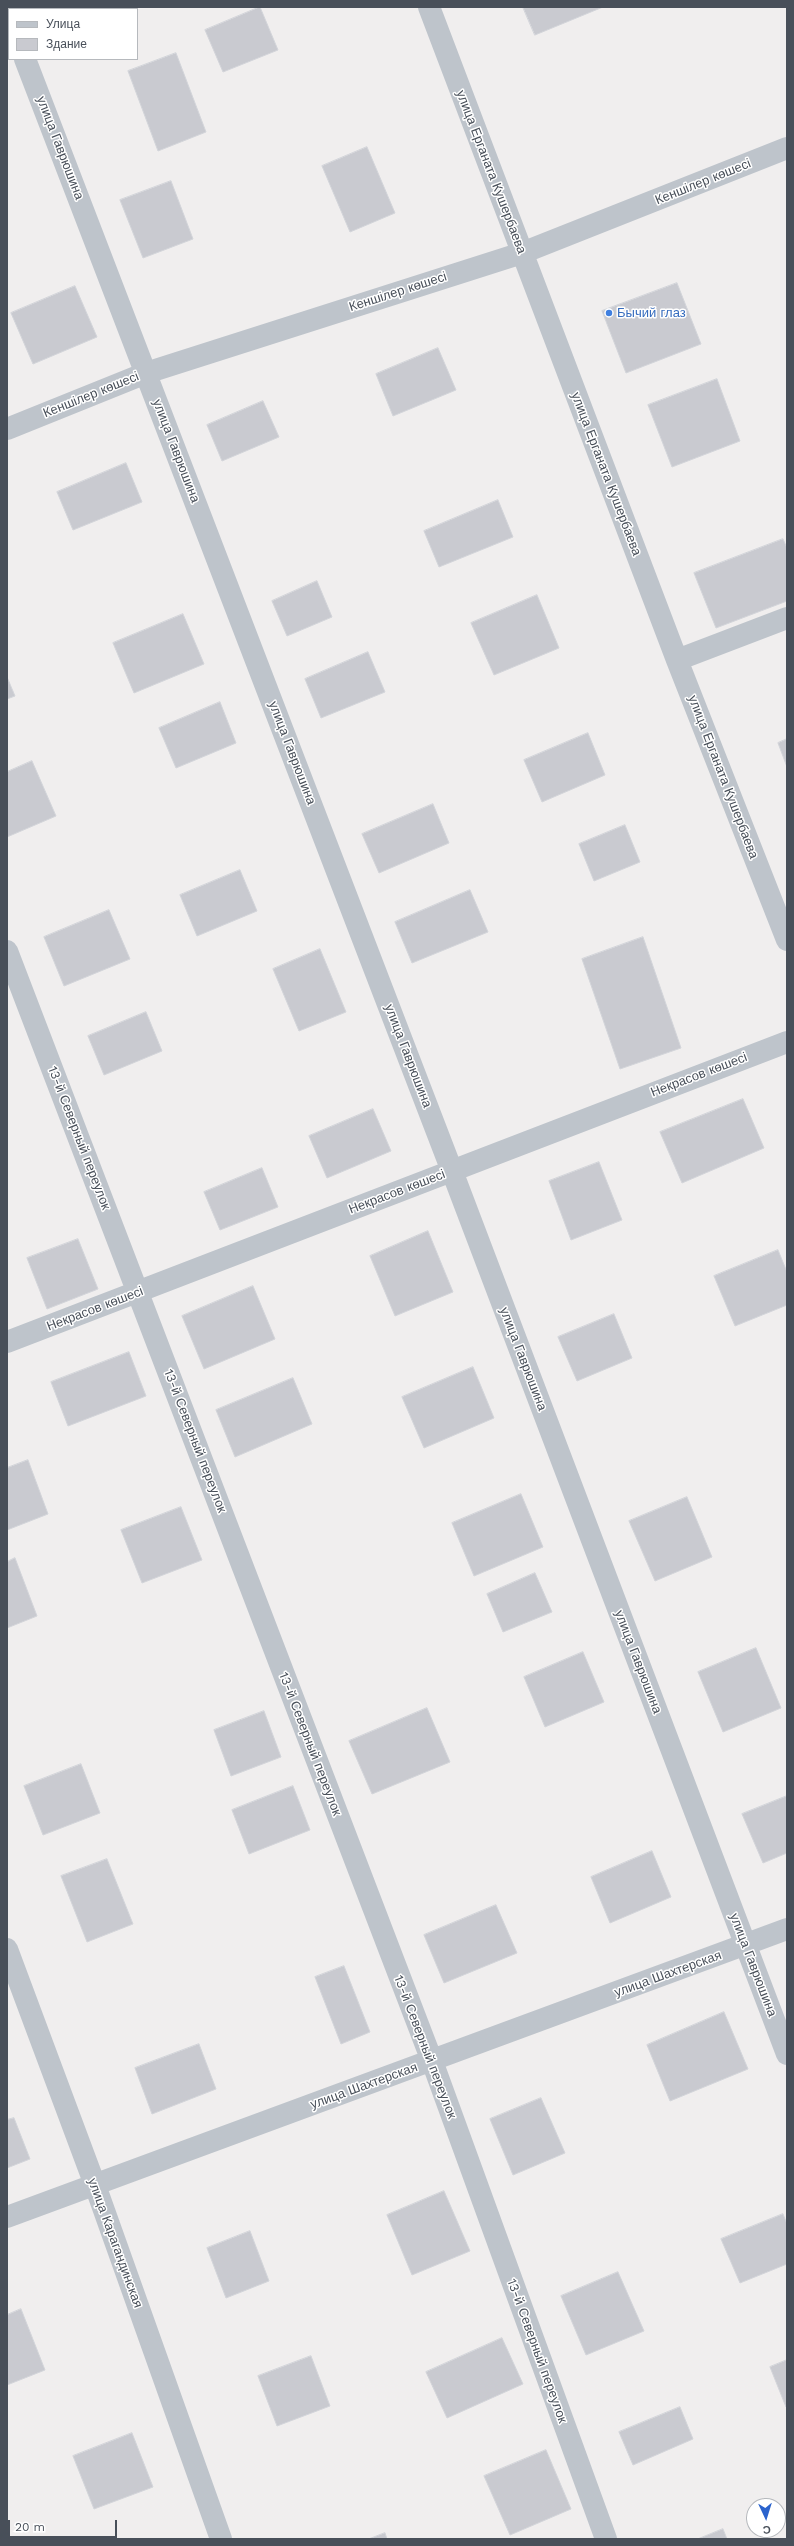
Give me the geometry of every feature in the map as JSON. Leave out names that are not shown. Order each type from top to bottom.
[{"type":"street","name":"улица Ерганата Кушербаева","points":[[429,7],[677,660],[787,940]]},
{"type":"street","name":"улица Гаврюшина","points":[[25,60],[452,1171],[787,2054]]},
{"type":"street","name":"Кеншілер көшесі","points":[[7,429],[146,373],[522,253],[787,148]]},
{"type":"street","points":[[677,660],[787,618]]},
{"type":"street","name":"13-й Северный переулок","points":[[7,951],[432,2062],[606,2539]]},
{"type":"street","name":"Некрасов көшесі","points":[[7,1342],[787,1042]]},
{"type":"street","name":"улица Шахтерская","points":[[7,2217],[432,2062],[746,1946],[787,1929]]},
{"type":"street","name":"улица Карагандинская","points":[[7,1948],[95,2185],[221,2539]]},
{"type":"building","points":[[115,7],[116,8],[40,8]]},
{"type":"building","points":[[260,7],[278,50],[223,72],[205,30]]},
{"type":"building","points":[[523,7],[603,7],[535,35]]},
{"type":"building","points":[[176,53],[206,132],[158,151],[128,71]]},
{"type":"building","points":[[367,147],[395,213],[350,232],[322,166]]},
{"type":"building","points":[[171,181],[193,239],[143,258],[120,200]]},
{"type":"building","points":[[677,283],[701,344],[626,373],[602,311]]},
{"type":"building","points":[[75,286],[97,337],[33,364],[11,313]]},
{"type":"building","points":[[438,348],[456,390],[393,416],[376,374]]},
{"type":"building","points":[[717,379],[740,441],[672,467],[648,405]]},
{"type":"building","points":[[263,401],[279,437],[222,461],[207,425]]},
{"type":"building","points":[[126,463],[142,502],[73,530],[57,492]]},
{"type":"building","points":[[498,500],[513,537],[439,567],[424,531]]},
{"type":"building","points":[[783,539],[787,548],[787,601],[716,628],[694,573]]},
{"type":"building","points":[[317,581],[332,617],[287,636],[272,601]]},
{"type":"building","points":[[537,595],[559,648],[494,675],[471,623]]},
{"type":"building","points":[[183,614],[204,664],[134,693],[113,643]]},
{"type":"building","points":[[368,652],[385,692],[321,718],[305,679]]},
{"type":"building","points":[[7,677],[15,696],[7,699]]},
{"type":"building","points":[[220,702],[236,743],[176,768],[159,728]]},
{"type":"building","points":[[588,733],[605,775],[542,802],[524,760]]},
{"type":"building","points":[[787,739],[787,767],[778,743]]},
{"type":"building","points":[[32,761],[56,816],[7,837],[7,772]]},
{"type":"building","points":[[433,804],[449,843],[379,873],[362,834]]},
{"type":"building","points":[[625,825],[640,862],[594,881],[579,844]]},
{"type":"building","points":[[240,870],[257,911],[197,936],[180,895]]},
{"type":"building","points":[[470,890],[488,932],[412,963],[395,922]]},
{"type":"building","points":[[109,910],[130,959],[64,986],[44,937]]},
{"type":"building","points":[[643,937],[681,1048],[620,1069],[582,959]]},
{"type":"building","points":[[320,949],[346,1012],[299,1031],[273,969]]},
{"type":"building","points":[[146,1012],[162,1051],[104,1075],[88,1036]]},
{"type":"building","points":[[743,1099],[764,1148],[682,1183],[660,1132]]},
{"type":"building","points":[[373,1109],[391,1151],[327,1178],[309,1136]]},
{"type":"building","points":[[599,1162],[622,1220],[571,1240],[549,1181]]},
{"type":"building","points":[[262,1168],[278,1207],[220,1230],[204,1192]]},
{"type":"building","points":[[428,1231],[453,1292],[395,1316],[370,1256]]},
{"type":"building","points":[[78,1239],[98,1289],[47,1309],[27,1258]]},
{"type":"building","points":[[778,1250],[787,1272],[787,1305],[735,1326],[714,1276]]},
{"type":"building","points":[[253,1286],[275,1339],[204,1369],[182,1316]]},
{"type":"building","points":[[614,1314],[632,1358],[577,1381],[558,1337]]},
{"type":"building","points":[[129,1352],[146,1396],[68,1426],[51,1382]]},
{"type":"building","points":[[473,1367],[494,1418],[424,1448],[402,1397]]},
{"type":"building","points":[[293,1378],[312,1424],[235,1457],[216,1410]]},
{"type":"building","points":[[28,1460],[48,1514],[7,1530],[7,1468]]},
{"type":"building","points":[[521,1494],[543,1547],[474,1576],[452,1523]]},
{"type":"building","points":[[687,1497],[712,1557],[655,1581],[629,1521]]},
{"type":"building","points":[[181,1507],[202,1560],[142,1583],[121,1530]]},
{"type":"building","points":[[15,1558],[37,1616],[7,1628],[7,1562]]},
{"type":"building","points":[[535,1573],[552,1612],[503,1632],[487,1594]]},
{"type":"building","points":[[756,1648],[781,1708],[723,1732],[698,1672]]},
{"type":"building","points":[[583,1652],[604,1702],[545,1727],[524,1677]]},
{"type":"building","points":[[427,1708],[450,1762],[372,1794],[349,1741]]},
{"type":"building","points":[[264,1711],[281,1757],[231,1776],[214,1730]]},
{"type":"building","points":[[81,1764],[100,1813],[43,1835],[24,1786]]},
{"type":"building","points":[[293,1786],[310,1830],[249,1854],[232,1810]]},
{"type":"building","points":[[787,1796],[787,1853],[763,1863],[742,1814]]},
{"type":"building","points":[[652,1851],[671,1897],[610,1923],[591,1877]]},
{"type":"building","points":[[107,1859],[133,1924],[87,1942],[61,1876]]},
{"type":"building","points":[[496,1905],[517,1953],[444,1983],[424,1935]]},
{"type":"building","points":[[344,1966],[370,2032],[341,2044],[315,1977]]},
{"type":"building","points":[[724,2012],[748,2069],[670,2101],[647,2045]]},
{"type":"building","points":[[199,2044],[216,2089],[152,2114],[135,2068]]},
{"type":"building","points":[[541,2098],[565,2153],[513,2175],[490,2119]]},
{"type":"building","points":[[14,2118],[30,2159],[7,2168],[7,2120]]},
{"type":"building","points":[[444,2191],[470,2251],[412,2275],[387,2215]]},
{"type":"building","points":[[783,2214],[787,2224],[787,2264],[740,2283],[721,2239]]},
{"type":"building","points":[[250,2231],[269,2281],[226,2298],[207,2248]]},
{"type":"building","points":[[618,2272],[644,2331],[586,2355],[561,2296]]},
{"type":"building","points":[[21,2309],[45,2370],[7,2385],[7,2315]]},
{"type":"building","points":[[502,2338],[523,2384],[447,2418],[426,2372]]},
{"type":"building","points":[[311,2356],[330,2406],[277,2426],[258,2376]]},
{"type":"building","points":[[787,2360],[787,2406],[786,2407],[770,2367]]},
{"type":"building","points":[[680,2407],[693,2439],[633,2465],[619,2432]]},
{"type":"building","points":[[132,2433],[153,2487],[94,2509],[73,2456]]},
{"type":"building","points":[[546,2450],[571,2509],[510,2535],[484,2476]]},
{"type":"building","points":[[723,2529],[727,2539],[698,2539]]},
{"type":"building","points":[[385,2533],[387,2539],[369,2539]]},
{"type":"place","name":"Бычий глаз","points":[[609,313]]}]
